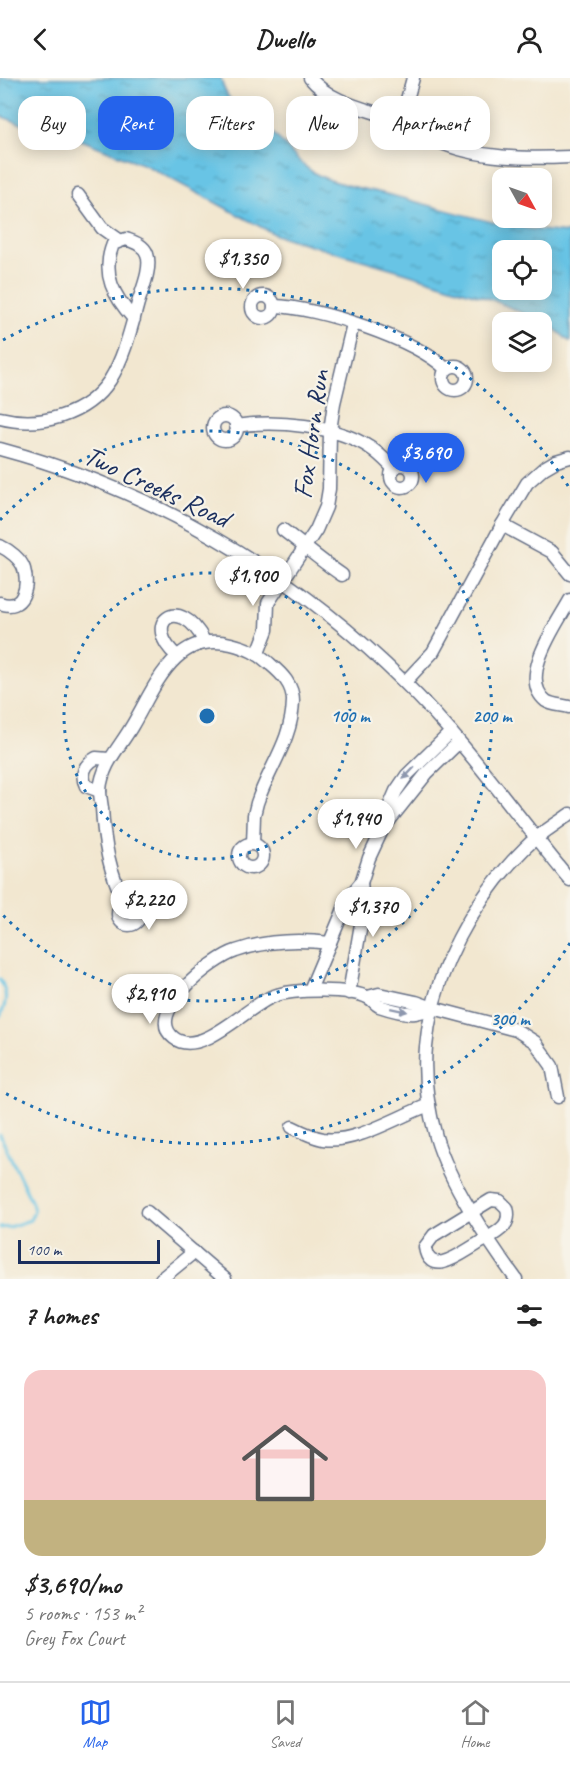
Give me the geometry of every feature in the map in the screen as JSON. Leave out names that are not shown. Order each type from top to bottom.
[{"type":"street","points":[[310,78],[316,86],[332,97],[370,110]]},
{"type":"street","points":[[408,96],[413,78]]},
{"type":"street","points":[[471,150],[492,155],[570,157]]},
{"type":"street","points":[[78,195],[102,228],[119,240]]},
{"type":"street","points":[[0,418],[22,421],[55,420],[68,415],[89,401],[103,388],[115,370],[134,319],[148,259],[147,252],[136,242],[126,238],[113,244],[110,278],[118,302],[134,319]]},
{"type":"street","points":[[274,306],[298,309],[353,324],[413,347],[433,358],[446,369]]},
{"type":"street","name":"Fox Horn Run","points":[[258,653],[267,630],[268,603],[306,547],[326,507],[329,489],[330,431],[340,372],[353,324]]},
{"type":"street","points":[[236,426],[255,423],[330,431],[369,446],[394,469]]},
{"type":"street","name":"Two Creeks Road","points":[[0,449],[79,474],[140,499],[199,528],[283,580],[334,619],[405,682],[455,737],[570,880]]},
{"type":"street","points":[[405,682],[433,651],[527,483],[556,461],[570,458]]},
{"type":"street","points":[[502,525],[552,552],[570,574]]},
{"type":"street","name":"Fox Horn Run","points":[[283,530],[306,547],[315,557],[342,574]]},
{"type":"street","points":[[0,546],[19,560],[24,568],[25,581],[24,595],[20,602],[9,606],[0,603]]},
{"type":"street","points":[[569,707],[546,700],[540,693],[535,675],[540,656],[570,600]]},
{"type":"street","points":[[177,656],[168,648],[161,635],[161,627],[174,615],[181,615],[189,619],[204,641]]},
{"type":"street","points":[[125,904],[106,852],[100,791],[102,775],[109,759],[128,734],[163,673],[177,656],[204,641],[227,643],[258,653],[286,679],[291,688],[293,698],[288,736],[257,803],[254,814],[253,844]]},
{"type":"street","points":[[310,990],[349,897],[361,883],[369,858],[383,828],[386,814],[401,782],[455,737]]},
{"type":"street","points":[[100,791],[86,786],[83,772],[86,765],[96,758],[109,759]]},
{"type":"street","points":[[516,1279],[488,1238],[442,1152],[429,1105],[426,1049],[433,1008],[452,955],[482,901],[501,875],[535,839],[570,814]]},
{"type":"street","points":[[349,993],[364,907],[361,883]]},
{"type":"street","points":[[330,943],[301,940],[275,942],[233,951],[200,973],[188,985],[167,1011],[165,1023],[167,1030],[180,1042],[189,1043],[218,1033],[257,1004],[273,996],[310,990],[368,997],[379,994],[502,1026],[526,1036],[540,1048],[552,1066],[558,1097]]},
{"type":"street","points":[[292,1128],[313,1137],[334,1139],[370,1130],[429,1105]]},
{"type":"street","points":[[491,1200],[500,1201],[507,1208],[508,1214],[505,1224],[488,1238],[449,1262],[435,1263],[425,1254],[425,1247],[434,1235],[472,1210],[491,1200]]},
{"type":"street","points":[[147,1212],[225,1279]]},
{"type":"street","points":[[161,1279],[194,1252]]},
{"type":"water","points":[[0,78],[221,78],[228,96],[186,96],[186,150],[274,150],[274,135],[286,150],[312,172],[346,185],[492,222],[492,228],[525,228],[570,233],[570,342],[552,327],[552,312],[520,312],[493,300],[552,300],[552,240],[492,240],[492,300],[276,235],[147,166],[107,150],[174,150],[174,96],[98,96],[98,147],[86,142],[86,96],[18,96],[18,123],[0,116]]},
{"type":"waterway","points":[[0,979],[6,998],[0,1017]]},
{"type":"waterway","points":[[0,1135],[34,1211],[30,1220],[0,1228]]}]
